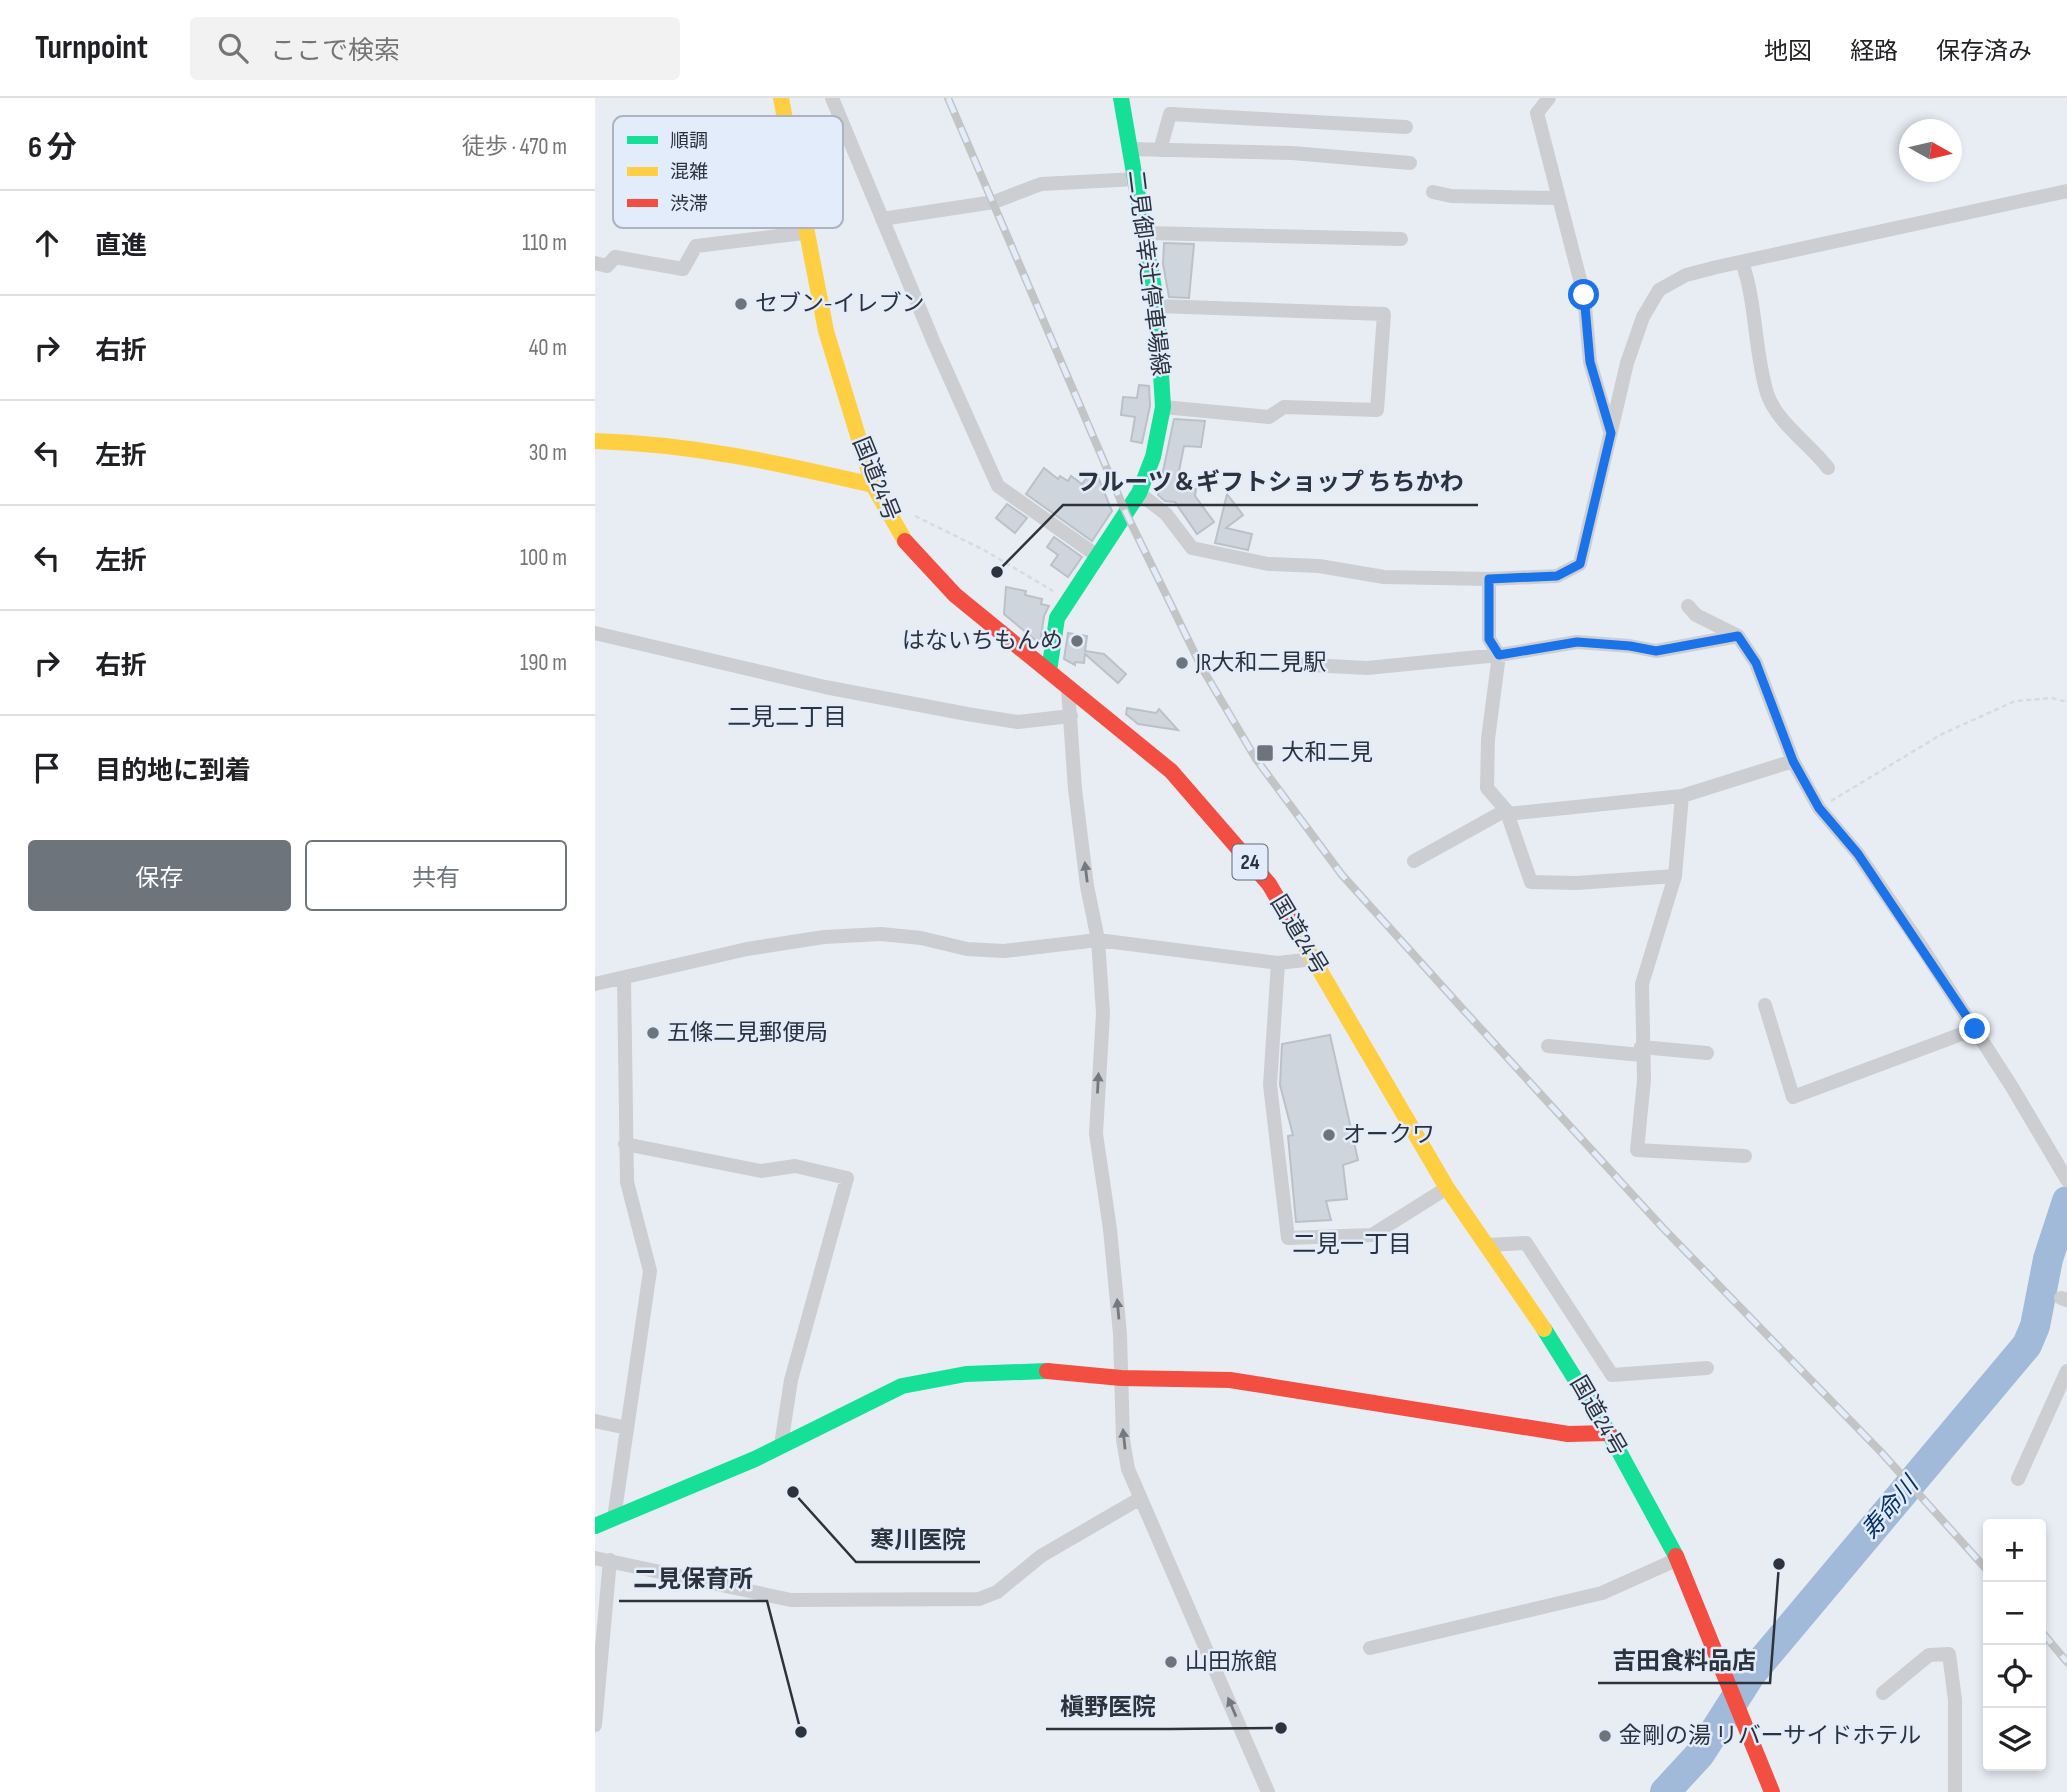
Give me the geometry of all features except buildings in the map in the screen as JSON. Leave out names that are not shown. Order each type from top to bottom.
[{"type":"main road","name":"国道24号","points":[[781,98],[784,116]]},
{"type":"main road","name":"二見御幸辻停車場線","points":[[1049,671],[1057,618],[1139,493],[1153,457],[1163,407],[1157,306],[1121,98]]},
{"type":"main road","name":"国道24号","points":[[803,228],[826,331],[873,485],[897,531],[924,565],[955,595],[1171,771],[1269,884],[1447,1188],[1564,1359],[1609,1433],[1678,1559],[1772,1792]]},
{"type":"main road","points":[[595,441],[661,443],[755,457],[873,485]]},
{"type":"main road","points":[[595,1527],[781,1445],[902,1386],[966,1374],[1043,1371],[1121,1378],[1230,1380],[1568,1434],[1609,1433]]},
{"type":"street","points":[[832,98],[839,116]]},
{"type":"street","points":[[1549,98],[1537,113],[1584,295],[1590,362],[1611,433]]},
{"type":"street","points":[[1160,150],[1170,114],[1406,127]]},
{"type":"street","points":[[843,125],[998,486],[1096,555]]},
{"type":"street","points":[[1131,149],[1292,153],[1410,163]]},
{"type":"street","points":[[882,219],[994,202],[1041,184],[1137,179]]},
{"type":"street","points":[[1139,493],[1167,514],[1192,548],[1268,564],[1319,566],[1384,577],[1489,579],[1557,576],[1580,564],[1627,363],[1643,317],[1659,290],[1686,275],[2067,191]]},
{"type":"street","points":[[1433,192],[1451,196],[1557,198]]},
{"type":"street","points":[[595,263],[607,266],[615,257],[683,270],[696,246],[804,233]]},
{"type":"street","points":[[1146,233],[1402,239]]},
{"type":"street","points":[[1742,262],[1752,291],[1767,395],[1782,417],[1828,468]]},
{"type":"street","points":[[1157,306],[1384,314],[1377,410],[1285,407],[1269,417],[1163,407]]},
{"type":"street","points":[[1489,579],[1489,639],[1499,655],[1487,739],[1487,788],[1506,812],[1531,882],[1675,876]]},
{"type":"street","points":[[1688,606],[1696,615],[1738,636],[1756,663],[1793,761],[1819,808],[1858,854],[1975,1029],[2067,1180]]},
{"type":"street","points":[[595,633],[825,687],[967,714],[1018,722],[1071,716]]},
{"type":"street","points":[[1291,664],[1367,668],[1499,655],[1577,642],[1656,651],[1738,636]]},
{"type":"street","points":[[1068,687],[1075,789],[1098,940],[1103,1013],[1096,1134],[1110,1229],[1123,1440],[1128,1469],[1268,1792]]},
{"type":"street","points":[[1414,861],[1506,812],[1682,796],[1793,761]]},
{"type":"street","points":[[1682,796],[1675,876],[1642,984],[1641,1051],[1644,1080],[1637,1150],[1745,1156]]},
{"type":"street","points":[[595,984],[747,949],[824,937],[881,934],[921,938],[967,949],[1004,951],[1098,940],[1278,963],[1314,959]]},
{"type":"street","points":[[1278,963],[1271,1085],[1288,1238],[1372,1235],[1447,1188]]},
{"type":"street","points":[[614,1518],[650,1271],[629,1195],[625,1144],[627,1043],[624,978]]},
{"type":"street","points":[[1765,1005],[1793,1097],[1975,1029]]},
{"type":"street","points":[[1548,1046],[1707,1053]]},
{"type":"street","points":[[625,1144],[761,1171],[795,1166],[847,1178],[791,1380],[781,1445]]},
{"type":"street","points":[[1486,1245],[1526,1243],[1612,1375],[1707,1368]]},
{"type":"street","points":[[2018,1479],[2067,1371]]},
{"type":"street","points":[[595,1421],[627,1428]]},
{"type":"street","points":[[595,1558],[791,1600],[979,1599],[997,1592],[1041,1556],[1083,1529],[1139,1499]]},
{"type":"street","points":[[1370,1648],[1602,1593],[1678,1559]]},
{"type":"street","points":[[595,1725],[600,1611],[610,1560]]},
{"type":"street","points":[[1883,1693],[1929,1655],[1949,1654],[1955,1700],[1955,1792]]},
{"type":"path","points":[[912,514],[984,550],[1068,600]]},
{"type":"path","points":[[1819,808],[1942,734],[2015,701],[2052,698],[2067,702]]},
{"type":"waterway","name":"寿命川","points":[[1665,1792],[1700,1754],[1751,1674],[2027,1345],[2035,1326],[2048,1259],[2067,1201]]},
{"type":"railway","points":[[948,98],[1126,513],[1202,668],[1256,759],[1342,875],[1460,1006],[1663,1228],[1881,1452],[1983,1565]]},
{"type":"railway","points":[[2046,1637],[2067,1662]]},
{"type":"traffic: fast","points":[[1049,671],[1057,618],[1139,493],[1153,457],[1163,407],[1157,306],[1121,98]]},
{"type":"traffic: fast","points":[[1544,1329],[1609,1433],[1676,1556]]},
{"type":"traffic: fast","points":[[595,1526],[755,1459],[902,1386],[966,1374],[1047,1371]]},
{"type":"traffic: slow","points":[[781,98],[784,116]]},
{"type":"traffic: slow","points":[[806,228],[826,331],[873,485],[905,541]]},
{"type":"traffic: slow","points":[[595,441],[701,450],[873,485]]},
{"type":"traffic: slow","points":[[1295,928],[1447,1188],[1544,1329]]},
{"type":"traffic: jam","points":[[905,541],[955,595],[1171,771],[1269,884],[1295,928]]},
{"type":"traffic: jam","points":[[1047,1371],[1121,1378],[1230,1380],[1568,1434],[1609,1433]]},
{"type":"traffic: jam","points":[[1676,1556],[1772,1792]]},
{"type":"place","name":"セブン-イレブン","points":[[741,304]]},
{"type":"place","name":"フルーツ＆ギフトショップ ちちかわ","points":[[997,572]]},
{"type":"place","name":"はないちもんめ","points":[[1077,641]]},
{"type":"place","name":"JR大和二見駅","points":[[1182,663]]},
{"type":"place","name":"大和二見","points":[[1265,753]]},
{"type":"place","name":"五條二見郵便局","points":[[653,1033]]},
{"type":"place","name":"オークワ","points":[[1329,1135]]},
{"type":"place","name":"寒川医院","points":[[793,1492]]},
{"type":"place","name":"吉田食料品店","points":[[1779,1564]]},
{"type":"place","name":"山田旅館","points":[[1171,1662]]},
{"type":"place","name":"槇野医院","points":[[1281,1728]]},
{"type":"place","name":"二見保育所","points":[[801,1732]]},
{"type":"place","name":"金剛の湯 リバーサイドホテル","points":[[1605,1736]]},
{"type":"district","name":"二見二丁目","points":[[787,717]]},
{"type":"district","name":"二見一丁目","points":[[1352,1244]]},
{"type":"route","points":[[1584,295],[1590,362],[1611,433],[1580,564],[1557,576],[1489,579],[1489,639],[1499,655],[1577,642],[1656,651],[1738,636],[1756,663],[1793,761],[1819,808],[1858,854],[1975,1029]]}]
